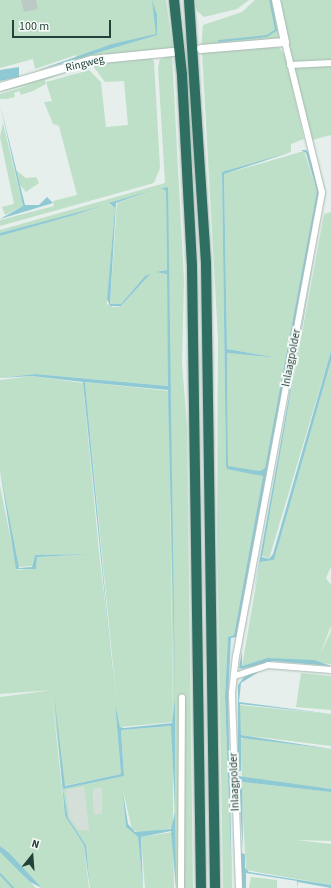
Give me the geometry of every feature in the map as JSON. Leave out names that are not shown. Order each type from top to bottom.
[{"type":"highway","points":[[174,0],[184,106],[192,267],[201,888]]},
{"type":"highway","points":[[189,0],[197,80],[206,263],[215,888]]},
{"type":"street","points":[[201,49],[285,42],[276,0]]},
{"type":"street","name":"Inlaagpolder","points":[[239,888],[233,766],[235,676],[322,193],[285,42]]},
{"type":"street","name":"Ringweg","points":[[0,87],[92,60],[173,52]]},
{"type":"street","points":[[290,65],[331,63]]},
{"type":"street","points":[[235,676],[268,664],[331,670]]},
{"type":"street","points":[[181,888],[182,698]]},
{"type":"shaded area","points":[[85,787],[89,830],[79,830],[70,818],[66,790]]},
{"type":"shaded area","points":[[103,788],[102,814],[94,814],[93,789]]},
{"type":"green space","points":[[0,0],[166,0],[173,50],[77,61],[76,55],[35,69],[33,59],[0,68]]},
{"type":"green space","points":[[195,0],[249,0],[237,9],[204,17],[197,11]]},
{"type":"green space","points":[[255,0],[273,0],[279,38],[201,48],[203,25],[242,12]]},
{"type":"green space","points":[[278,0],[331,0],[331,135],[312,140]]},
{"type":"green space","points":[[278,46],[285,55],[304,139],[291,144],[291,152],[222,174],[226,465],[263,476],[234,635],[228,637],[225,696],[232,888],[223,888],[217,531],[218,339],[202,52]]},
{"type":"green space","points":[[172,55],[184,281],[182,363],[187,425],[193,888],[176,888],[175,880],[167,187],[161,188],[166,191],[167,270],[160,271],[167,274],[169,386],[35,374],[0,378],[0,236],[101,207],[0,233],[0,230],[165,183],[158,67],[160,59]],"holes":[[[153,190],[117,203],[110,304],[121,304],[145,276],[151,273],[121,306],[113,307],[107,304],[115,208],[109,204]]]},
{"type":"green space","points":[[151,58],[154,61],[160,168],[154,183],[0,226],[0,220],[54,206],[53,201],[77,195],[59,126],[53,124],[44,102],[52,101],[46,82],[86,71],[81,67],[45,80],[46,84],[33,91],[21,95],[19,91],[14,93],[15,97],[7,99],[0,99],[0,94],[33,84],[0,92],[0,89],[84,65],[101,82],[106,127],[128,125],[124,81],[105,82],[93,66],[95,62]]},
{"type":"green space","points":[[3,123],[23,206],[5,215],[2,207],[14,204],[0,137]]},
{"type":"green space","points":[[304,151],[317,191],[265,469],[260,471],[233,468],[228,466],[227,353],[279,358],[227,349],[224,174]]},
{"type":"green space","points":[[16,170],[26,178],[36,177],[39,183],[26,192],[20,185]]},
{"type":"green space","points":[[331,212],[331,351],[269,559],[261,555],[324,214]]},
{"type":"green space","points":[[331,361],[331,567],[326,578],[331,585],[331,626],[320,655],[331,631],[331,664],[267,658],[242,666],[260,562],[274,560]]},
{"type":"green space","points":[[32,376],[83,383],[99,552],[116,696],[85,382],[169,391],[173,722],[120,727],[115,703],[121,774],[63,786],[52,696],[65,816],[84,845],[89,888],[42,888],[0,846],[0,697],[53,690],[0,694],[0,486],[17,570],[36,568],[37,557],[94,554],[35,555],[32,566],[18,567],[0,471],[0,380]]},
{"type":"green space","points":[[301,673],[331,676],[331,710],[296,707]]},
{"type":"green space","points":[[239,705],[331,714],[331,746],[241,735]]},
{"type":"green space","points":[[173,726],[173,828],[141,833],[132,830],[122,786],[126,827],[138,837],[143,888],[90,888],[86,845],[68,818],[63,789],[124,776],[121,730]],"holes":[[[84,787],[89,830],[79,830],[70,818],[66,790]],[[102,788],[102,814],[94,814],[93,789]]]},
{"type":"green space","points":[[244,738],[331,749],[331,789],[242,779],[240,740]]},
{"type":"green space","points":[[244,782],[331,792],[331,841],[296,840],[331,844],[331,885],[246,870],[241,783]]},
{"type":"green space","points":[[173,832],[174,888],[145,888],[141,837]]},
{"type":"green space","points":[[0,852],[5,856],[36,888],[0,888]]},
{"type":"green space","points":[[251,877],[277,880],[277,888],[249,888]]},
{"type":"water","points":[[152,0],[157,15],[157,35],[36,71],[112,44],[156,34]]},
{"type":"water","points":[[19,67],[19,77],[0,81],[0,70]]},
{"type":"water","points":[[0,104],[25,205],[39,205],[47,197],[53,203],[0,219],[23,206]]},
{"type":"water","points":[[301,150],[306,150],[308,152],[319,190],[236,637],[231,638],[228,697],[232,888],[225,696],[228,637],[234,635],[263,476],[227,469],[226,465],[222,172],[291,152],[224,174],[227,349],[279,358],[227,353],[228,466],[260,471],[265,468],[317,191],[306,153]]},
{"type":"water","points":[[168,187],[175,695],[168,390],[85,382],[115,697],[83,382],[32,376],[0,378],[35,374],[168,386],[167,274],[156,272],[167,270],[166,191],[161,188]]},
{"type":"water","points":[[153,190],[116,203],[110,304],[121,304],[145,276],[151,273],[121,306],[110,306],[107,299],[115,208],[109,203]]},
{"type":"water","points":[[102,206],[74,215],[0,236],[0,233]]},
{"type":"water","points":[[321,219],[262,557],[269,559],[273,554],[331,351],[331,361],[274,560],[260,562],[254,591]]},
{"type":"water","points":[[0,471],[19,568],[32,567],[35,555],[94,554],[37,557],[36,569],[16,569]]},
{"type":"water","points":[[242,651],[242,666],[267,658],[314,660],[331,666],[273,661],[242,669],[239,668]]},
{"type":"water","points":[[263,669],[241,683],[239,702],[331,714],[240,704],[241,735],[331,749],[241,738],[241,771],[238,771],[238,685],[244,677]]},
{"type":"water","points":[[54,695],[65,786],[121,774],[115,703],[120,727],[124,728],[172,723],[175,700],[175,808],[171,726],[121,730],[124,776],[63,789],[68,818],[86,845],[90,888],[84,845],[65,816]]},
{"type":"water","points":[[238,776],[331,789],[331,792],[242,782],[243,849]]},
{"type":"water","points":[[122,786],[128,824],[135,832],[171,829],[175,812],[176,888],[171,831],[141,837],[143,888],[138,837],[126,827]]},
{"type":"water","points":[[0,846],[9,853],[42,888],[30,882],[0,852]]},
{"type":"water","points":[[241,853],[245,854],[245,868],[249,872],[331,885],[331,888],[298,882],[298,888],[297,881],[246,873],[246,888],[242,888]]},
{"type":"building","points":[[21,0],[36,0],[38,9],[24,12]]},
{"type":"waterway","points":[[219,41],[267,36],[276,30],[270,0]]},
{"type":"waterway","points":[[0,874],[13,888]]}]
